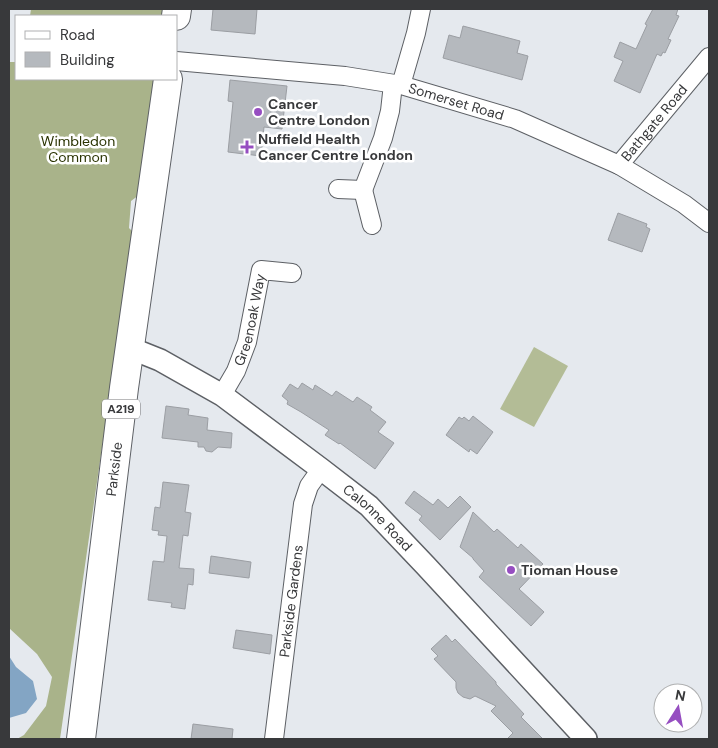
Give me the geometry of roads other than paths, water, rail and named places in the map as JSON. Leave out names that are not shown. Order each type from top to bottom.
[{"type":"main road","name":"Parkside","points":[[82,739],[124,388],[168,80]]},
{"type":"street","points":[[372,225],[363,190],[383,138],[397,84],[416,33],[421,9]]},
{"type":"street","name":"Bathgate Road","points":[[619,165],[709,57]]},
{"type":"street","name":"Somerset Road","points":[[178,61],[345,76],[397,84],[515,119],[619,165],[684,204],[709,223]]},
{"type":"street","points":[[338,189],[363,190]]},
{"type":"street","name":"Greenoak Way","points":[[222,395],[236,371],[247,342],[261,270],[292,273]]},
{"type":"street","name":"Calonne Road","points":[[130,348],[160,360],[222,395],[369,506],[586,739]]},
{"type":"street","name":"Parkside Gardens","points":[[274,739],[303,504],[309,486],[321,469]]},
{"type":"water","points":[[9,656],[16,667],[33,681],[37,699],[26,713],[9,718]]},
{"type":"place","name":"Cancer Centre London","points":[[258,112]]},
{"type":"place","name":"Nuffield Health Cancer Centre London","points":[[247,147]]},
{"type":"place","name":"Tioman House","points":[[511,570]]},
{"type":"park label","name":"Wimbledon Common","points":[[78,150]]}]
